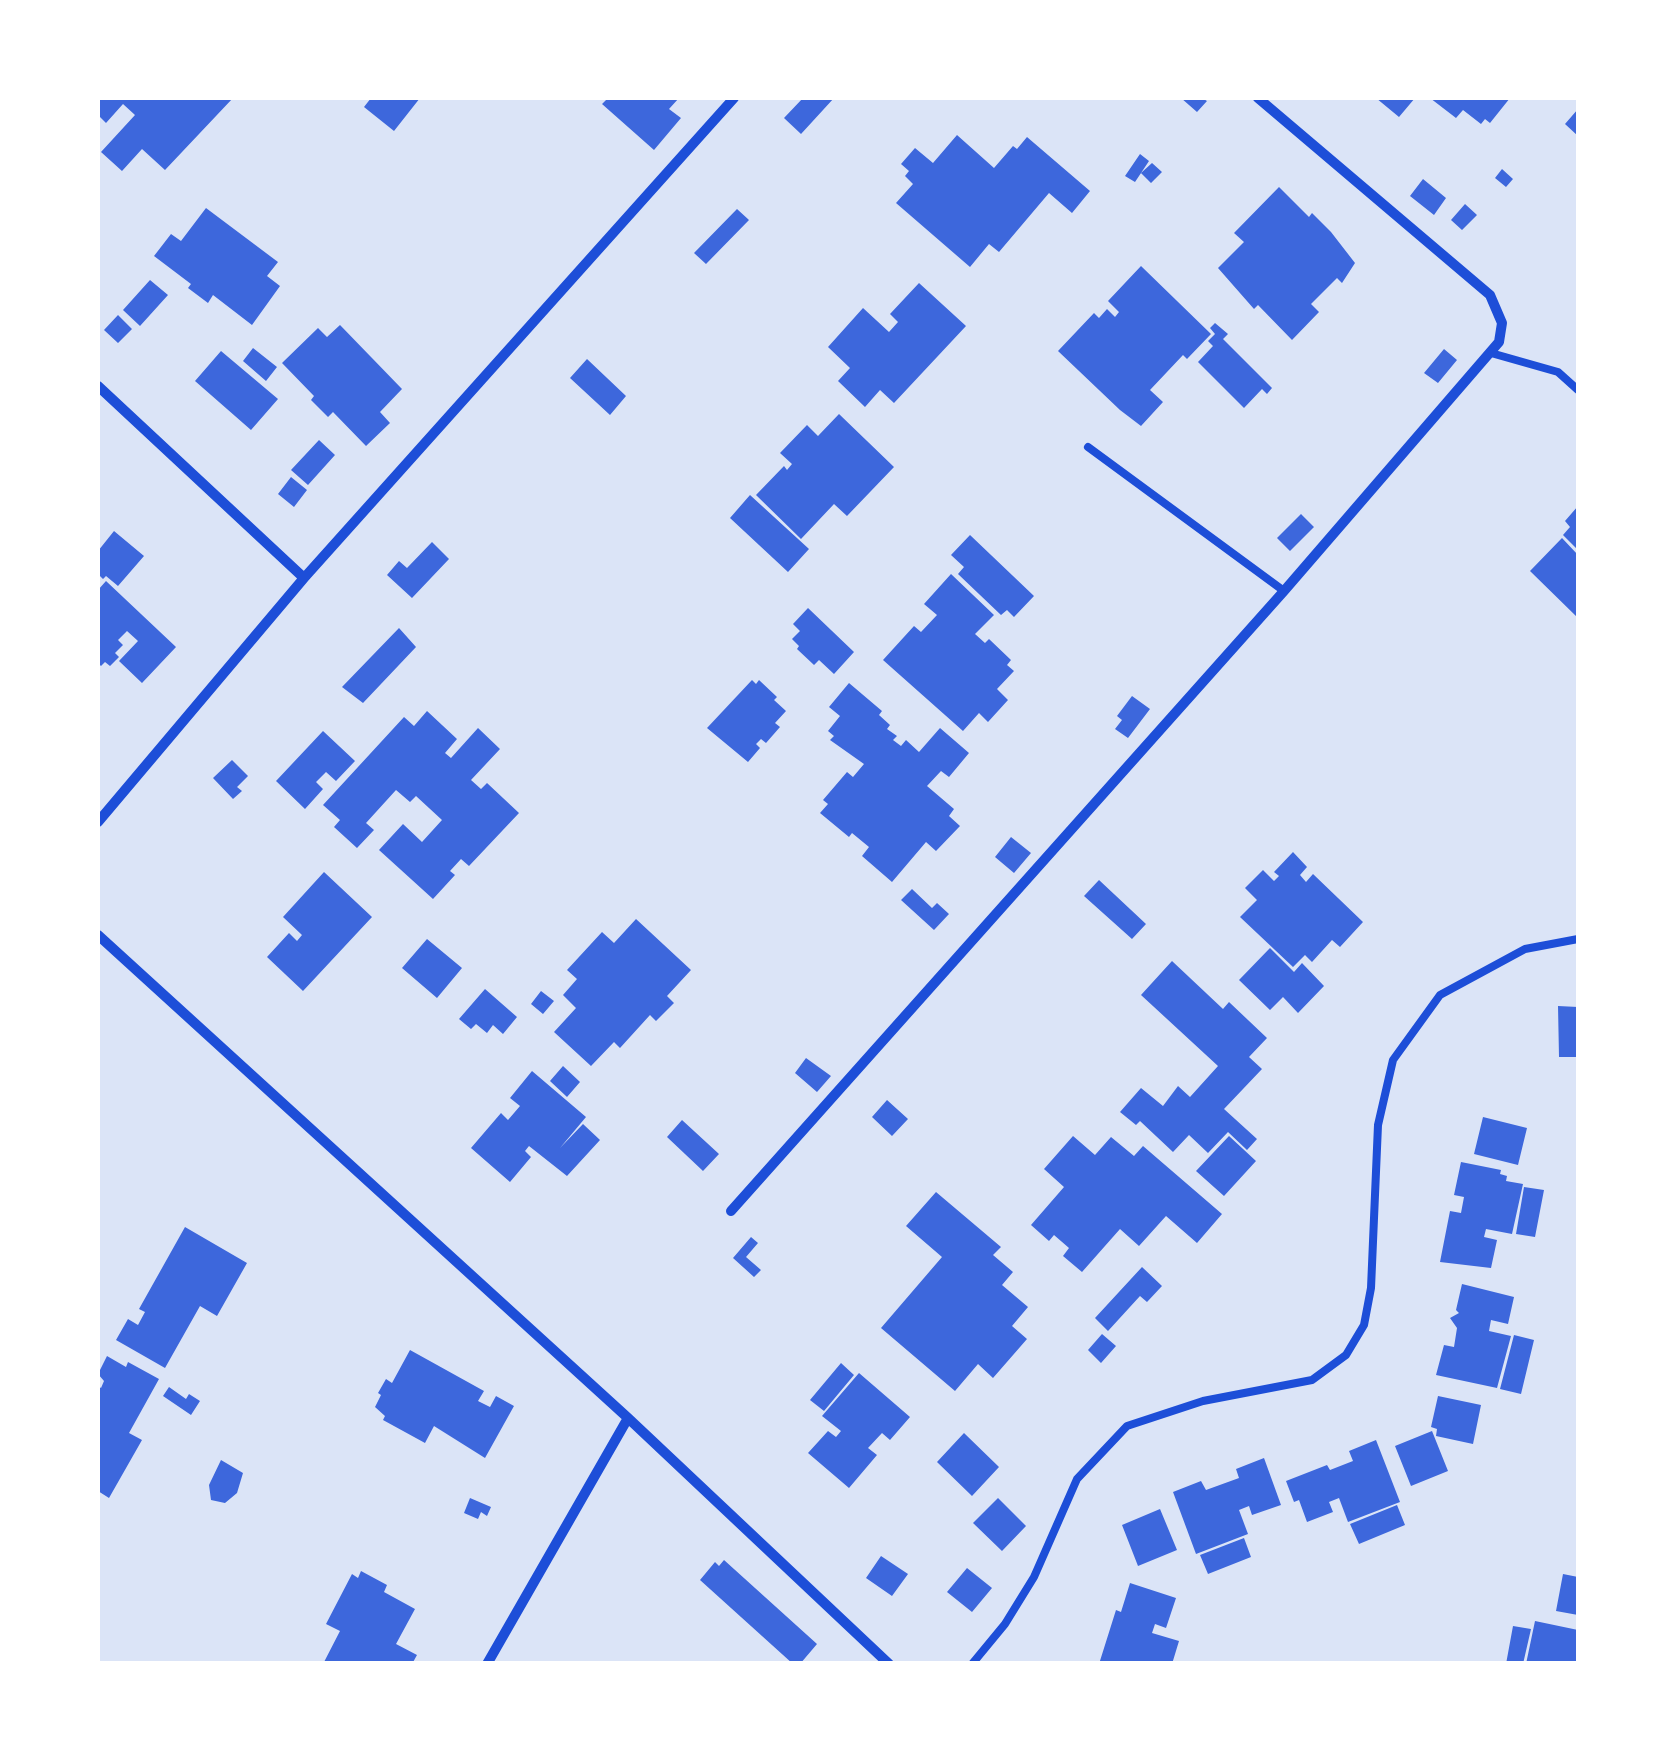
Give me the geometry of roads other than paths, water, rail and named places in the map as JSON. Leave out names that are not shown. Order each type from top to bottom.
[{"type":"street","points":[[98,822],[304,578],[734,98]]},
{"type":"street","points":[[731,1211],[1284,591],[1499,342],[1502,323],[1490,295],[1258,98]]},
{"type":"street","points":[[98,386],[304,578]]},
{"type":"street","points":[[98,935],[628,1418],[889,1664]]},
{"type":"street","points":[[487,1664],[628,1418]]},
{"type":"lane","points":[[1492,354],[1558,372],[1578,390]]},
{"type":"lane","points":[[1088,447],[1284,591]]},
{"type":"lane","points":[[972,1664],[1005,1624],[1034,1578],[1078,1478],[1126,1426],[1203,1401],[1312,1380],[1346,1356],[1364,1325],[1371,1288],[1378,1124],[1393,1060],[1440,995],[1525,948],[1578,939]]}]
